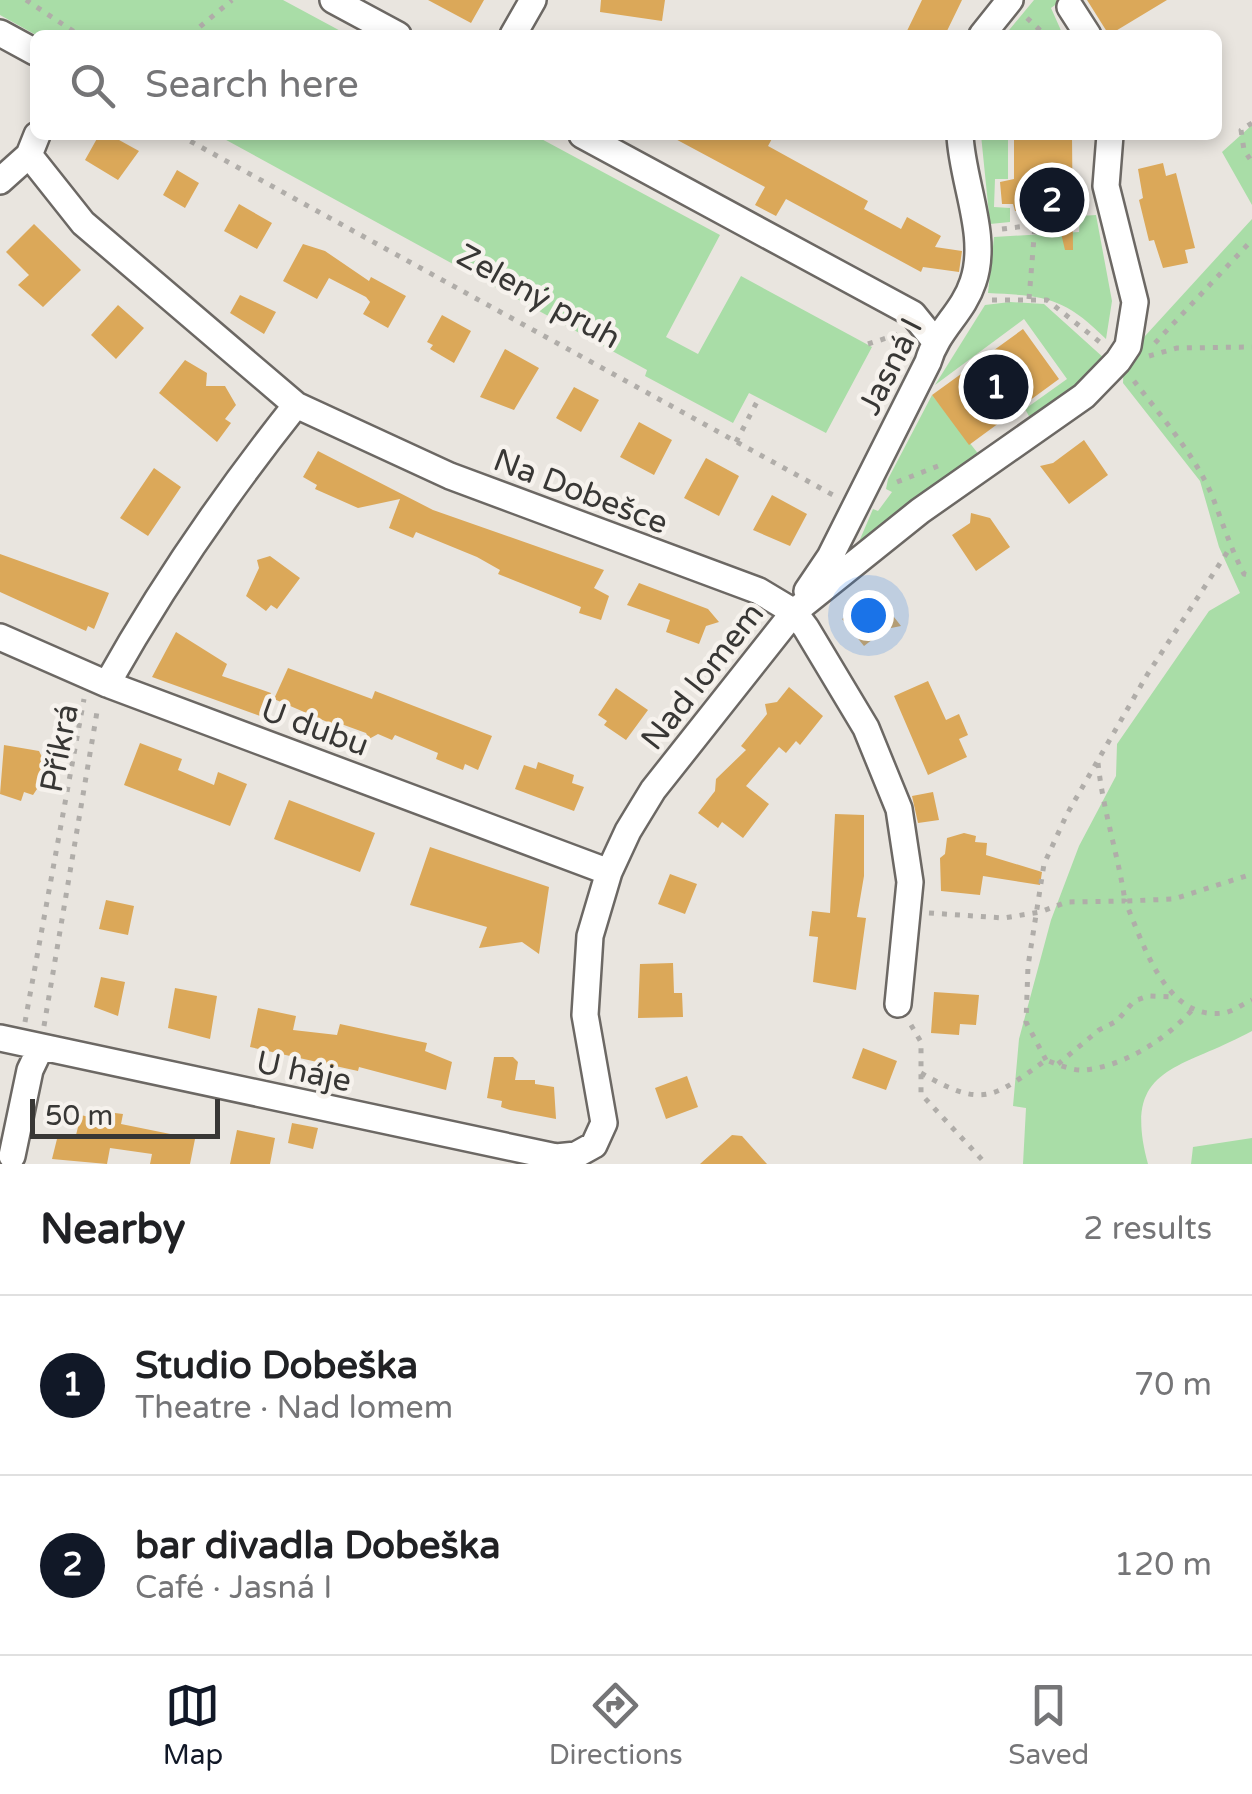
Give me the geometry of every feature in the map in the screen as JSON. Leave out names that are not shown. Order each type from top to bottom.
[{"type":"street","points":[[334,0],[389,30]]},
{"type":"street","points":[[516,30],[533,0]]},
{"type":"street","points":[[987,30],[1014,4]]},
{"type":"street","points":[[1070,8],[1085,30]]},
{"type":"street","points":[[0,33],[30,49]]},
{"type":"street","points":[[591,140],[912,314],[934,340]]},
{"type":"street","name":"Jasná I","points":[[794,612],[855,507],[928,362],[934,340],[966,302],[975,276],[977,232],[960,140]]},
{"type":"street","points":[[1110,140],[1106,186],[1134,302],[1129,364]]},
{"type":"street","points":[[0,180],[33,145]]},
{"type":"street","name":"Na Dobešce","points":[[33,145],[83,223],[296,405],[450,476],[760,591],[794,612],[866,728],[899,809],[910,882],[898,1004]]},
{"type":"street","name":"Nad lomem","points":[[601,1154],[604,1123],[585,1015],[590,936],[610,872],[653,790],[794,612],[920,511],[1129,364]]},
{"type":"street","name":"Příkrá","points":[[98,680],[296,405]]},
{"type":"street","name":"U dubu","points":[[0,637],[98,680],[610,872]]},
{"type":"street","points":[[12,1156],[30,1070],[20,1043]]},
{"type":"street","name":"U háje","points":[[20,1043],[556,1157],[601,1154]]},
{"type":"path","points":[[26,0],[36,3],[67,30]]},
{"type":"path","points":[[196,30],[232,0]]},
{"type":"path","points":[[1014,4],[1041,30]]},
{"type":"path","points":[[1252,123],[1240,133],[1252,162]]},
{"type":"path","name":"Zelený pruh","points":[[188,140],[855,507]]},
{"type":"path","points":[[988,231],[1077,222],[1076,178],[1083,178]]},
{"type":"path","points":[[1029,299],[1035,211]]},
{"type":"path","points":[[1129,364],[1252,240]]},
{"type":"path","points":[[981,302],[1047,300],[1083,324],[1129,364],[1193,460],[1211,494],[1230,548],[1244,574],[1252,576]]},
{"type":"path","points":[[868,344],[906,332]]},
{"type":"path","points":[[1129,364],[1177,348],[1252,347]]},
{"type":"path","points":[[736,442],[759,398]]},
{"type":"path","points":[[1192,1010],[1171,1033],[1119,1060],[1081,1071],[1046,1060],[1026,1022],[1028,966],[1040,912],[1044,864],[1147,675],[1230,548]]},
{"type":"path","points":[[20,1043],[98,680]]},
{"type":"path","name":"Příkrá","points":[[20,1043],[98,700],[98,680]]},
{"type":"path","points":[[1098,761],[1104,813],[1119,856],[1125,901],[1148,956],[1167,988],[1192,1010],[1224,1013],[1252,1000]]},
{"type":"path","points":[[908,911],[1004,918],[1040,912],[1067,902],[1174,898],[1252,874]]},
{"type":"path","points":[[1058,1064],[1098,1030],[1116,1021],[1134,1001],[1148,996],[1178,997]]},
{"type":"path","points":[[898,1004],[920,1042],[920,1094],[986,1164]]},
{"type":"path","points":[[920,1073],[958,1094],[992,1094],[1009,1088],[1046,1060]]},
{"type":"green space","points":[[0,0],[283,0],[339,30],[30,32],[0,15]]},
{"type":"green space","points":[[1034,0],[1062,0],[1051,8],[1061,30],[1009,30]]},
{"type":"green space","points":[[1252,125],[1252,205],[1222,152]]},
{"type":"green space","points":[[226,140],[543,140],[720,235],[666,337],[698,354],[741,276],[872,347],[826,433],[749,393],[733,423],[645,376],[647,370]]},
{"type":"green space","points":[[982,140],[1008,140],[1008,179],[995,179],[994,207],[1010,208],[1010,222],[990,224]]},
{"type":"green space","points":[[1096,215],[1112,301],[1106,339],[1078,315],[1053,301],[988,293],[994,237],[1079,232],[1080,216]]},
{"type":"green space","points":[[1252,219],[1252,1031],[1162,1075],[1150,1089],[1143,1107],[1142,1132],[1148,1164],[1023,1164],[1026,1108],[1013,1106],[1019,1039],[1051,920],[1079,846],[1116,776],[1117,744],[1209,611],[1240,593],[1219,547],[1200,481],[1123,383],[1124,359]]},
{"type":"green space","points":[[1044,304],[1105,359],[1090,375],[1030,418],[1025,409],[1067,379],[1024,319],[935,385],[985,305]]},
{"type":"green space","points":[[932,395],[980,456],[858,544],[873,509],[878,511],[892,492],[886,489],[888,479]]},
{"type":"green space","points":[[1252,1138],[1252,1164],[1191,1164],[1193,1147]]},
{"type":"building","points":[[428,0],[484,0],[471,23]]},
{"type":"building","points":[[601,0],[665,0],[662,21],[600,12]]},
{"type":"building","points":[[922,0],[962,0],[947,30],[907,30]]},
{"type":"building","points":[[1087,0],[1167,0],[1117,30],[1106,30]]},
{"type":"building","points":[[96,140],[119,140],[139,151],[118,180],[85,160]]},
{"type":"building","points":[[677,140],[771,140],[768,146],[868,201],[864,209],[901,229],[907,217],[941,236],[935,247],[962,251],[959,272],[923,267],[921,272],[786,199],[776,216],[755,205],[765,187]]},
{"type":"building","points":[[1014,140],[1072,140],[1073,250],[1065,250],[1056,212],[1015,211],[1013,204],[1002,204],[1000,182],[1014,179]]},
{"type":"building","points":[[1163,163],[1166,176],[1176,173],[1195,248],[1185,250],[1188,263],[1163,268],[1154,240],[1149,241],[1139,200],[1143,198],[1138,169]]},
{"type":"building","points":[[177,170],[199,183],[185,208],[163,195]]},
{"type":"building","points":[[239,204],[272,223],[257,249],[224,231]]},
{"type":"building","points":[[34,224],[81,270],[43,307],[18,285],[29,275],[6,252]]},
{"type":"building","points":[[303,244],[325,251],[369,281],[371,277],[406,296],[388,328],[363,314],[370,302],[366,297],[329,278],[317,299],[283,281]]},
{"type":"building","points":[[240,295],[276,312],[264,334],[230,313]]},
{"type":"building","points":[[118,305],[144,328],[116,359],[91,335]]},
{"type":"building","points":[[442,315],[471,331],[454,363],[430,349],[433,345],[427,342]]},
{"type":"building","points":[[1023,329],[1059,379],[969,445],[932,395]]},
{"type":"building","points":[[505,349],[539,368],[514,410],[480,397]]},
{"type":"building","points":[[185,360],[207,373],[206,386],[225,386],[236,405],[225,419],[231,423],[217,442],[159,393]]},
{"type":"building","points":[[574,387],[599,400],[581,432],[556,418]]},
{"type":"building","points":[[639,422],[672,440],[654,475],[620,457]]},
{"type":"building","points":[[1084,440],[1108,475],[1069,504],[1040,466],[1053,463]]},
{"type":"building","points":[[318,451],[433,510],[604,570],[594,588],[609,596],[601,620],[579,613],[581,607],[498,574],[500,570],[477,557],[416,532],[413,538],[389,528],[400,499],[358,508],[315,489],[317,485],[303,477]]},
{"type":"building","points":[[706,458],[739,476],[719,516],[684,498]]},
{"type":"building","points":[[154,468],[181,487],[148,536],[120,518]]},
{"type":"building","points":[[772,495],[807,514],[790,546],[753,530]]},
{"type":"building","points":[[971,513],[990,518],[1010,547],[976,571],[952,535],[970,523]]},
{"type":"building","points":[[0,554],[109,593],[94,629],[88,626],[86,631],[0,592]]},
{"type":"building","points":[[270,556],[300,578],[277,609],[271,605],[266,611],[246,596],[259,568],[257,560]]},
{"type":"building","points":[[639,583],[708,609],[719,622],[706,626],[699,644],[666,632],[670,620],[627,605]]},
{"type":"building","points":[[876,594],[901,626],[886,629],[864,646],[842,619]]},
{"type":"building","points":[[176,632],[227,664],[222,676],[271,693],[260,716],[152,677]]},
{"type":"building","points":[[288,668],[372,699],[375,691],[492,736],[478,770],[465,764],[463,770],[436,759],[438,753],[395,735],[392,740],[378,734],[369,739],[366,733],[333,721],[332,724],[274,699]]},
{"type":"building","points":[[928,681],[946,720],[959,714],[968,735],[959,739],[967,757],[928,775],[894,696]]},
{"type":"building","points":[[789,687],[823,716],[800,745],[796,741],[786,753],[779,747],[746,786],[769,804],[743,838],[722,822],[718,828],[698,813],[715,791],[716,779],[746,750],[741,746],[767,714],[765,704],[777,702]]},
{"type":"building","points":[[616,688],[648,710],[626,740],[604,725],[607,721],[598,715]]},
{"type":"building","points":[[140,743],[182,759],[178,770],[214,785],[218,772],[247,784],[230,826],[124,785]]},
{"type":"building","points":[[4,745],[39,751],[45,763],[39,786],[33,795],[24,792],[21,801],[0,794]]},
{"type":"building","points":[[538,762],[574,775],[572,783],[584,787],[574,811],[515,789],[524,765],[536,769]]},
{"type":"building","points":[[933,792],[939,820],[918,823],[912,796]]},
{"type":"building","points":[[289,800],[375,833],[360,872],[274,839]]},
{"type":"building","points":[[835,814],[864,815],[864,876],[857,917],[866,918],[856,990],[813,982],[818,937],[809,936],[812,911],[830,913]]},
{"type":"building","points":[[964,833],[976,836],[975,842],[987,843],[986,855],[1042,872],[1040,885],[983,876],[980,895],[941,891],[940,858],[945,854],[947,838]]},
{"type":"building","points":[[430,847],[549,887],[539,954],[522,942],[479,948],[487,927],[410,905]]},
{"type":"building","points":[[670,874],[697,884],[685,914],[658,904]]},
{"type":"building","points":[[106,900],[134,906],[128,935],[99,929]]},
{"type":"building","points":[[673,963],[674,993],[682,993],[683,1017],[638,1018],[640,964]]},
{"type":"building","points":[[101,977],[125,982],[118,1016],[94,1007]]},
{"type":"building","points":[[175,988],[217,996],[210,1039],[168,1028]]},
{"type":"building","points":[[934,992],[979,995],[976,1025],[960,1024],[959,1035],[931,1033]]},
{"type":"building","points":[[258,1008],[296,1016],[293,1030],[337,1035],[340,1024],[427,1043],[425,1051],[452,1062],[446,1090],[359,1067],[358,1071],[250,1047]]},
{"type":"building","points":[[863,1048],[897,1061],[886,1090],[852,1078]]},
{"type":"building","points":[[494,1057],[513,1057],[518,1062],[515,1080],[535,1080],[535,1084],[554,1087],[556,1119],[510,1110],[501,1107],[502,1101],[487,1098]]},
{"type":"building","points":[[687,1076],[698,1107],[666,1119],[655,1088]]},
{"type":"building","points":[[98,1111],[123,1114],[121,1124],[195,1139],[190,1164],[150,1164],[152,1154],[110,1148],[107,1164],[52,1159],[58,1135],[75,1139],[81,1115],[97,1119]]},
{"type":"building","points":[[292,1123],[318,1128],[313,1149],[288,1143]]},
{"type":"building","points":[[237,1130],[275,1138],[270,1164],[230,1164]]},
{"type":"building","points":[[732,1135],[742,1136],[767,1164],[700,1164]]},
{"type":"place","name":"bar divadla Dobeška","points":[[1052,200]]},
{"type":"place","name":"Studio Dobeška","points":[[996,387]]}]
